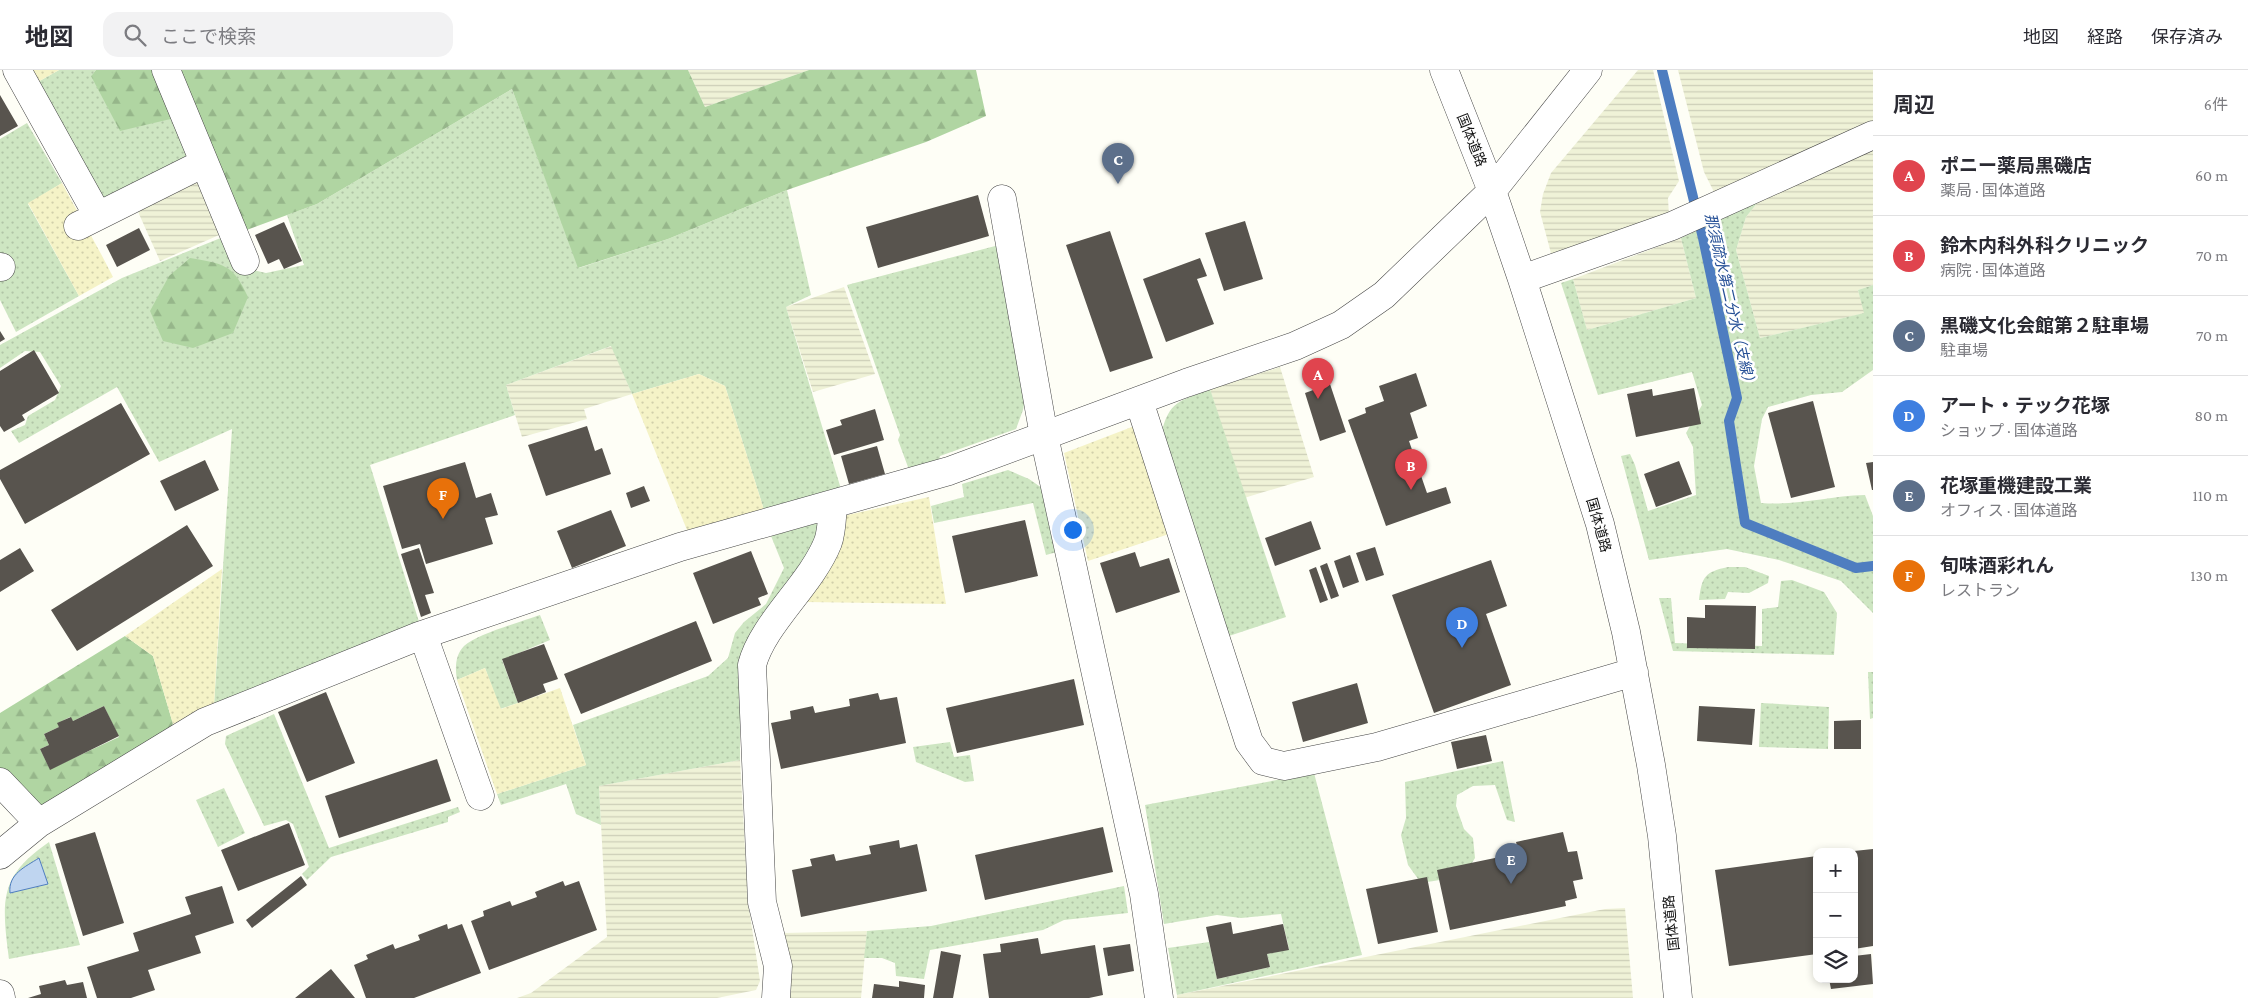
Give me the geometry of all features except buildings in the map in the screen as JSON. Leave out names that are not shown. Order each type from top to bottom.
[{"type":"street","points":[[17,70],[88,221],[204,163]]},
{"type":"street","points":[[166,70],[245,261]]},
{"type":"street","name":"国体道路","points":[[1444,70],[1492,191],[1600,524],[1634,672],[1662,836],[1678,998]]},
{"type":"street","points":[[0,855],[39,823],[205,722],[423,635],[680,546],[949,472],[1138,401],[1295,346],[1341,325],[1384,295],[1492,191],[1588,70]]},
{"type":"street","points":[[1522,279],[1672,226],[1873,134]]},
{"type":"street","points":[[1002,199],[1044,436],[1144,894],[1159,998]]},
{"type":"street","points":[[1138,401],[1249,742],[1263,761],[1284,766],[1377,747],[1634,672]]},
{"type":"street","points":[[776,998],[778,966],[762,902],[752,665],[761,643],[818,563],[829,540],[833,504]]},
{"type":"street","points":[[423,635],[480,796]]},
{"type":"street","points":[[0,782],[39,823]]},
{"type":"street","points":[[0,994],[1,998]]},
{"type":"green space","points":[[59,70],[96,70],[91,76],[179,117],[198,157],[99,204],[36,83]]},
{"type":"green space","points":[[96,70],[688,70],[705,107],[809,70],[976,70],[986,116],[926,142],[787,190],[668,239],[578,268],[512,89],[317,204],[236,234],[179,117],[120,131],[91,76]]},
{"type":"green space","points":[[688,70],[809,70],[705,107]]},
{"type":"green space","points":[[1638,70],[1653,70],[1679,181],[1668,198],[1669,216],[1552,257],[1540,212],[1543,194],[1551,173]]},
{"type":"green space","points":[[1678,70],[1873,70],[1873,122],[1714,192],[1704,172]]},
{"type":"green space","points":[[512,89],[579,268],[668,239],[787,190],[811,295],[786,307],[841,489],[764,510],[725,386],[699,374],[632,394],[611,346],[506,385],[515,415],[370,465],[420,625],[214,705],[232,429],[159,462],[117,387],[19,443],[11,431],[25,425],[28,416],[55,400],[61,386],[40,352],[25,351],[0,368],[0,345],[122,278],[228,235],[244,268],[266,273],[304,265],[287,215],[317,204]]},
{"type":"green space","points":[[27,123],[62,183],[28,204],[79,296],[16,332],[0,300],[0,139]]},
{"type":"green space","points":[[1873,149],[1873,285],[1858,290],[1865,313],[1760,338],[1736,250],[1746,217],[1758,202]]},
{"type":"green space","points":[[200,171],[226,232],[160,261],[135,205]]},
{"type":"green space","points":[[1758,202],[1746,217],[1736,250],[1760,338],[1864,313],[1858,290],[1873,285],[1873,370],[1842,392],[1811,395],[1768,407],[1762,419],[1754,466],[1761,503],[1800,502],[1865,495],[1873,516],[1873,613],[1841,581],[1779,560],[1727,549],[1649,560],[1621,456],[1630,454],[1648,511],[1696,495],[1693,447],[1686,433],[1702,405],[1692,372],[1598,395],[1561,283],[1573,279],[1587,330],[1696,298],[1681,238]]},
{"type":"green space","points":[[1681,238],[1696,298],[1587,330],[1573,279]]},
{"type":"green space","points":[[999,245],[1027,390],[1023,410],[1016,429],[940,456],[939,460],[915,472],[908,467],[898,440],[900,435],[847,285]]},
{"type":"green space","points":[[190,258],[226,267],[243,286],[248,297],[233,333],[193,348],[163,341],[150,311],[169,276]]},
{"type":"green space","points":[[844,287],[875,374],[813,392],[786,307]]},
{"type":"green space","points":[[612,346],[632,394],[584,409],[587,419],[522,437],[506,385]]},
{"type":"green space","points":[[1280,367],[1314,477],[1244,498],[1210,389]]},
{"type":"green space","points":[[1210,389],[1286,617],[1226,637],[1161,435],[1172,408],[1183,400]]},
{"type":"green space","points":[[1008,470],[1029,479],[1042,488],[1057,552],[1046,555],[1033,503],[934,523],[931,506],[964,497],[962,484]]},
{"type":"green space","points":[[816,523],[819,529],[816,548],[740,664],[740,760],[599,786],[601,825],[576,814],[566,784],[501,805],[497,794],[586,765],[573,725],[708,676],[728,658],[735,633],[744,622],[766,604],[784,568],[771,536]]},
{"type":"green space","points":[[1728,567],[1745,567],[1769,576],[1768,583],[1749,593],[1728,592],[1725,599],[1699,600],[1703,580],[1706,576],[1714,571]]},
{"type":"green space","points":[[1792,580],[1824,592],[1837,613],[1834,655],[1673,651],[1659,598],[1671,598],[1675,643],[1762,646],[1762,609],[1778,607],[1781,581]]},
{"type":"green space","points":[[540,615],[550,640],[502,660],[518,703],[500,709],[485,668],[457,680],[456,662],[464,646],[479,637]]},
{"type":"green space","points":[[125,636],[153,656],[173,724],[162,739],[44,809],[0,770],[0,713]],"holes":[[[104,706],[119,737],[50,769],[40,749],[49,745],[44,734],[59,727],[58,723],[70,717],[73,721]]]},
{"type":"green space","points":[[1868,672],[1873,672],[1873,718],[1870,719]]},
{"type":"green space","points":[[1761,703],[1829,707],[1828,749],[1759,747]]},
{"type":"green space","points":[[274,714],[329,848],[458,807],[460,812],[448,817],[448,822],[331,857],[307,880],[302,874],[309,867],[293,824],[286,820],[264,826],[225,744],[226,736]]},
{"type":"green space","points":[[950,742],[954,757],[970,755],[974,781],[965,782],[916,762],[913,747]]},
{"type":"green space","points":[[740,760],[748,902],[760,981],[756,990],[717,998],[517,998],[531,993],[607,937],[599,786]]},
{"type":"green space","points":[[1503,761],[1515,822],[1507,820],[1495,785],[1473,786],[1457,795],[1456,806],[1464,829],[1473,838],[1475,858],[1467,871],[1446,879],[1421,883],[1408,865],[1401,835],[1406,818],[1405,782]]},
{"type":"green space","points":[[1314,773],[1362,955],[1177,995],[1168,948],[1209,942],[1217,979],[1270,967],[1267,954],[1289,949],[1281,914],[1241,918],[1217,915],[1164,924],[1145,805]]},
{"type":"green space","points":[[224,788],[245,833],[218,847],[196,800]]},
{"type":"green space","points":[[49,842],[80,945],[9,959],[5,920],[5,904],[8,890],[21,866]],"holes":[[[39,858],[47,884],[10,892]]]},
{"type":"green space","points":[[1124,886],[1128,913],[1064,920],[1043,930],[930,950],[924,979],[896,976],[895,963],[882,958],[864,958],[867,931],[931,926]]},
{"type":"green space","points":[[1625,908],[1633,998],[1177,998],[1177,995],[1605,909]]},
{"type":"green space","points":[[867,931],[861,998],[787,998],[789,975],[784,933]]},
{"type":"sand","points":[[29,70],[59,70],[36,83]]},
{"type":"sand","points":[[62,183],[113,277],[79,296],[28,203]]},
{"type":"sand","points":[[699,374],[725,386],[764,510],[687,530],[632,394]]},
{"type":"sand","points":[[1137,425],[1172,533],[1088,561],[1064,453]]},
{"type":"sand","points":[[929,497],[946,604],[806,602],[843,516]]},
{"type":"sand","points":[[222,569],[214,705],[173,724],[153,656],[125,636]]},
{"type":"sand","points":[[485,668],[501,709],[560,688],[586,765],[497,794],[457,680]]},
{"type":"water","points":[[39,858],[48,884],[10,893],[10,886],[18,872]]},
{"type":"waterway","name":"那須疏水第二分水（支線）","points":[[1662,70],[1703,238],[1737,398],[1729,421],[1745,523],[1856,568],[1873,566]]},
{"type":"place","name":"黒磯文化会館第２駐車場","points":[[1118,184]]},
{"type":"place","name":"ポニー薬局黒磯店","points":[[1318,399]]},
{"type":"place","name":"鈴木内科外科クリニック","points":[[1411,490]]},
{"type":"place","name":"旬味酒彩れん","points":[[443,519]]},
{"type":"place","name":"アート・テック花塚","points":[[1462,648]]},
{"type":"place","name":"花塚重機建設工業","points":[[1511,884]]}]
